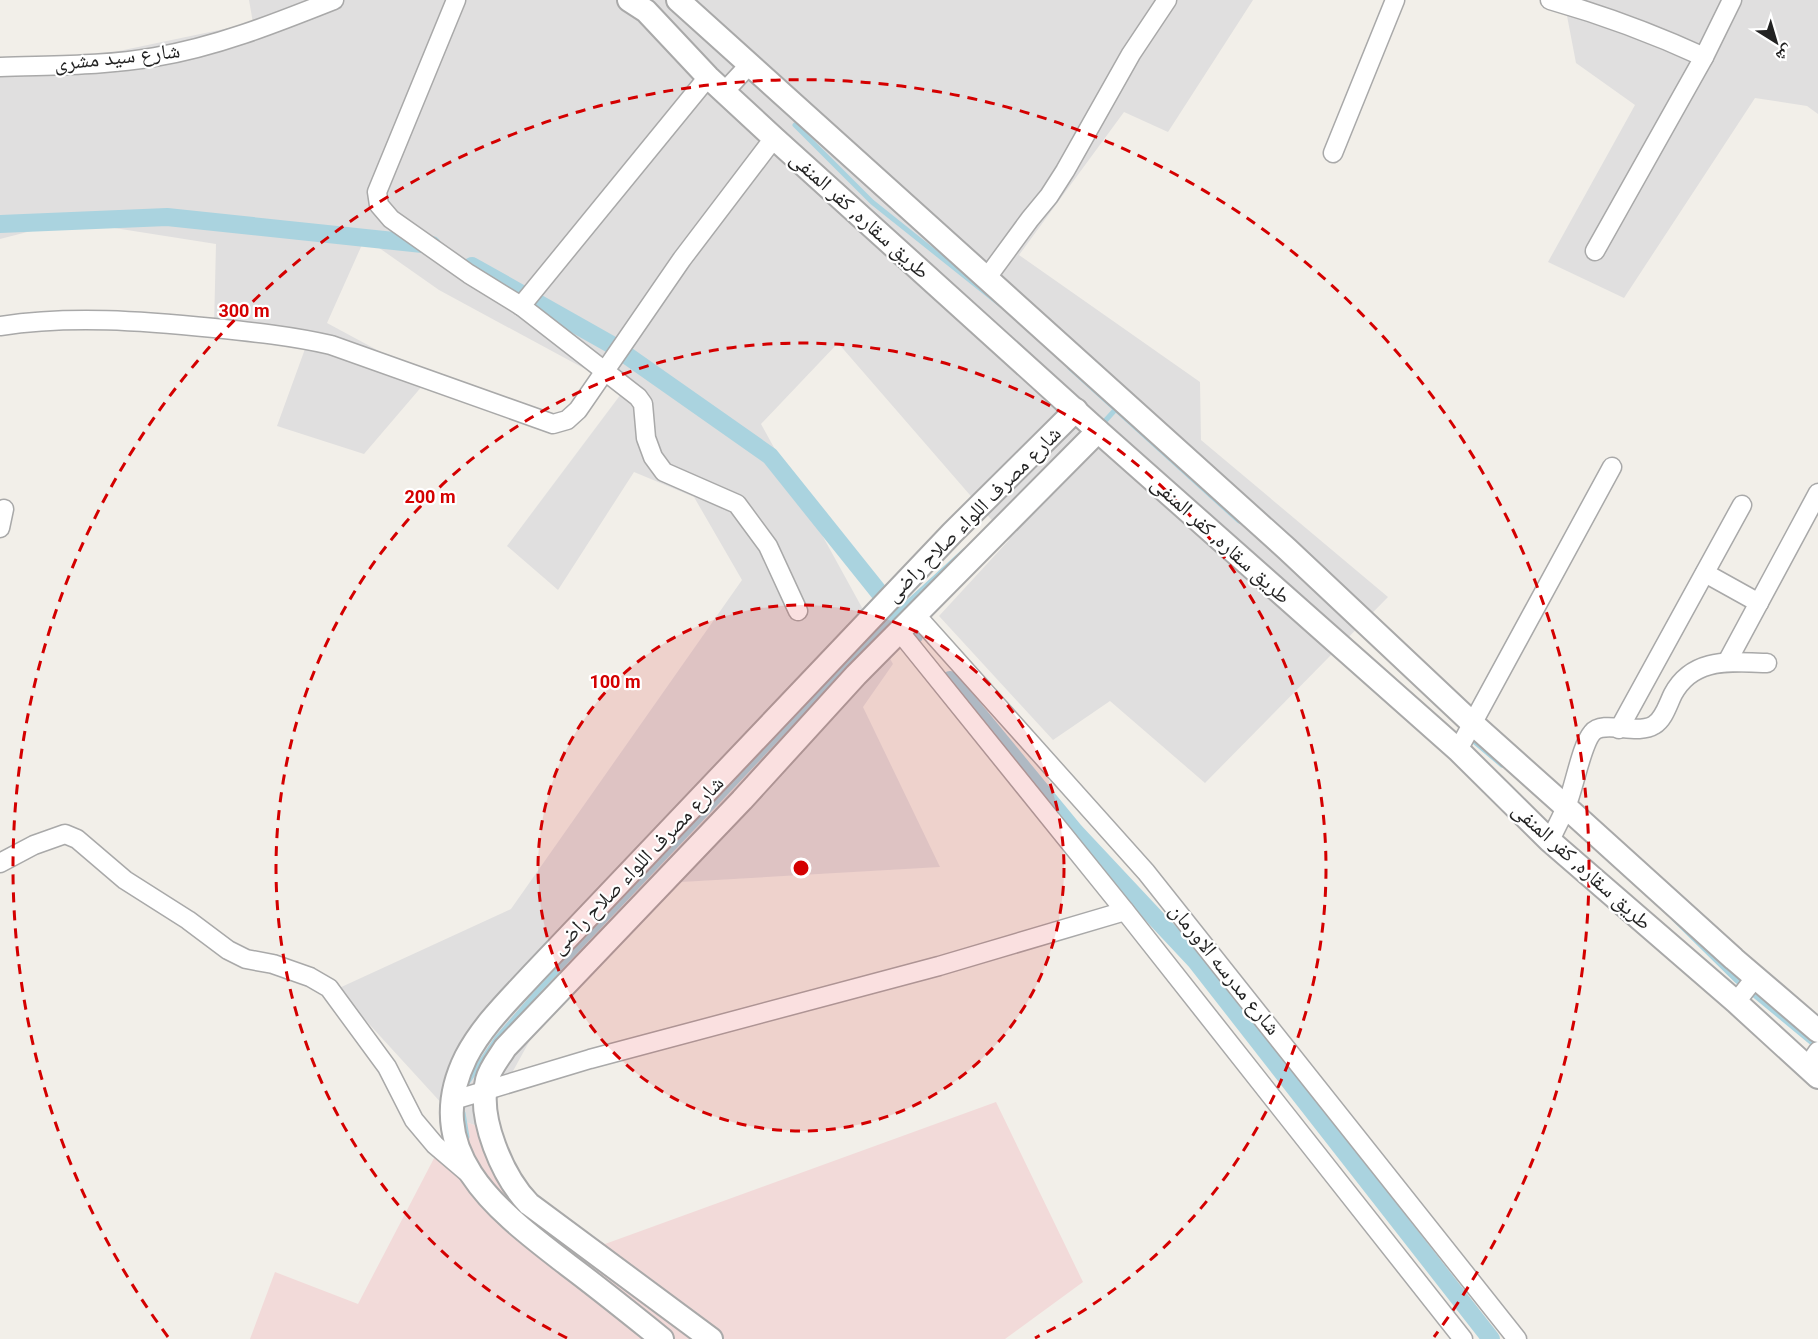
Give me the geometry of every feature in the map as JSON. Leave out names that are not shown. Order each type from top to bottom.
[{"type":"street","name":"شارع سيد مشرى","points":[[0,67],[111,62],[179,52],[293,16],[334,0]]},
{"type":"street","points":[[456,0],[377,192],[379,205],[390,219],[469,274],[521,306],[638,396],[643,404],[646,438],[653,457],[664,472],[737,504],[768,546],[798,611]]},
{"type":"street","name":"طريق سقاره, كفر المنفى","points":[[629,0],[646,11],[774,138],[948,270],[986,279],[1287,549],[1366,645],[1458,750],[1558,824],[1746,990],[1814,1063]]},
{"type":"street","name":"طريق سقاره, كفر المنفى","points":[[678,0],[948,270],[1098,431],[1188,509],[1472,723],[1558,824],[1746,990],[1818,1030]]},
{"type":"street","points":[[986,279],[1059,179],[1131,54],[1167,0]]},
{"type":"street","points":[[1333,153],[1395,0]]},
{"type":"street","points":[[1550,0],[1655,35],[1704,57]]},
{"type":"street","points":[[1595,251],[1704,57],[1732,0]]},
{"type":"street","points":[[521,306],[721,85],[747,67]]},
{"type":"street","points":[[0,326],[72,319],[183,325],[295,337],[341,348],[553,423],[567,420],[578,410],[682,259],[774,138]]},
{"type":"street","name":"شارع مصرف اللواء صلاح راضى","points":[[662,1339],[519,1227],[488,1198],[472,1177],[456,1145],[452,1115],[457,1080],[467,1057],[493,1017],[952,533],[1077,410]]},
{"type":"street","name":"شارع مصرف اللواء صلاح راضى","points":[[711,1339],[529,1204],[520,1194],[501,1163],[492,1136],[485,1109],[487,1080],[505,1048],[767,773],[856,675],[1098,431]]},
{"type":"street","points":[[1458,750],[1611,467]]},
{"type":"street","points":[[1727,662],[1818,493]]},
{"type":"street","points":[[1619,729],[1742,505]]},
{"type":"street","points":[[0,528],[4,509]]},
{"type":"street","points":[[1705,573],[1759,603]]},
{"type":"street","points":[[896,592],[915,614]]},
{"type":"street","name":"شارع مدرسه الاورمان","points":[[915,614],[1146,872],[1517,1339]]},
{"type":"street","name":"شارع مدرسه الاورمان","points":[[899,631],[1125,911],[1463,1339]]},
{"type":"street","points":[[834,656],[856,675]]},
{"type":"street","points":[[1558,824],[1591,734],[1602,727],[1635,729],[1653,725],[1661,718],[1680,681],[1688,673],[1702,667],[1727,662],[1767,663]]},
{"type":"street","points":[[743,754],[767,773]]},
{"type":"street","points":[[0,863],[65,834],[77,839],[126,880],[188,920],[228,950],[246,959],[273,964],[310,977],[329,988],[387,1067],[414,1120],[435,1145],[472,1177]]},
{"type":"street","points":[[454,1100],[590,1059],[939,966],[1125,911]]},
{"type":"shaded area","points":[[249,0],[1253,0],[1168,132],[1124,112],[1019,255],[1200,382],[1201,440],[1388,597],[1205,783],[1110,701],[1053,740],[939,616],[1009,540],[838,343],[761,424],[893,664],[863,707],[940,867],[681,882],[541,1020],[496,1102],[496,1133],[455,1118],[337,989],[511,909],[742,580],[694,497],[634,472],[558,590],[507,546],[624,390],[439,290],[365,238],[327,323],[429,378],[364,454],[277,426],[305,349],[214,327],[216,244],[70,221],[0,239],[0,67],[47,66],[253,23]]},
{"type":"shaded area","points":[[1564,0],[1818,0],[1818,114],[1807,106],[1755,98],[1624,298],[1548,262],[1635,105],[1576,63]]},
{"type":"shaded area","points":[[996,1102],[1083,1282],[1005,1339],[250,1339],[275,1272],[358,1304],[455,1118],[496,1133],[522,1194],[605,1244]]},
{"type":"waterway","points":[[795,125],[872,202],[1001,305]]},
{"type":"waterway","points":[[0,224],[167,217],[432,245]]},
{"type":"waterway","points":[[472,266],[612,345],[770,456],[914,636]]},
{"type":"waterway","points":[[1070,368],[1239,521]]},
{"type":"waterway","points":[[1105,421],[1115,410]]},
{"type":"waterway","points":[[467,1083],[497,1038],[538,991],[895,614],[964,551]]},
{"type":"waterway","points":[[950,680],[1075,832],[1195,960],[1491,1339]]},
{"type":"waterway","points":[[1470,738],[1502,765]]},
{"type":"waterway","points":[[1674,919],[1736,980],[1817,1047]]},
{"type":"waterway","points":[[463,1113],[467,1137]]}]
